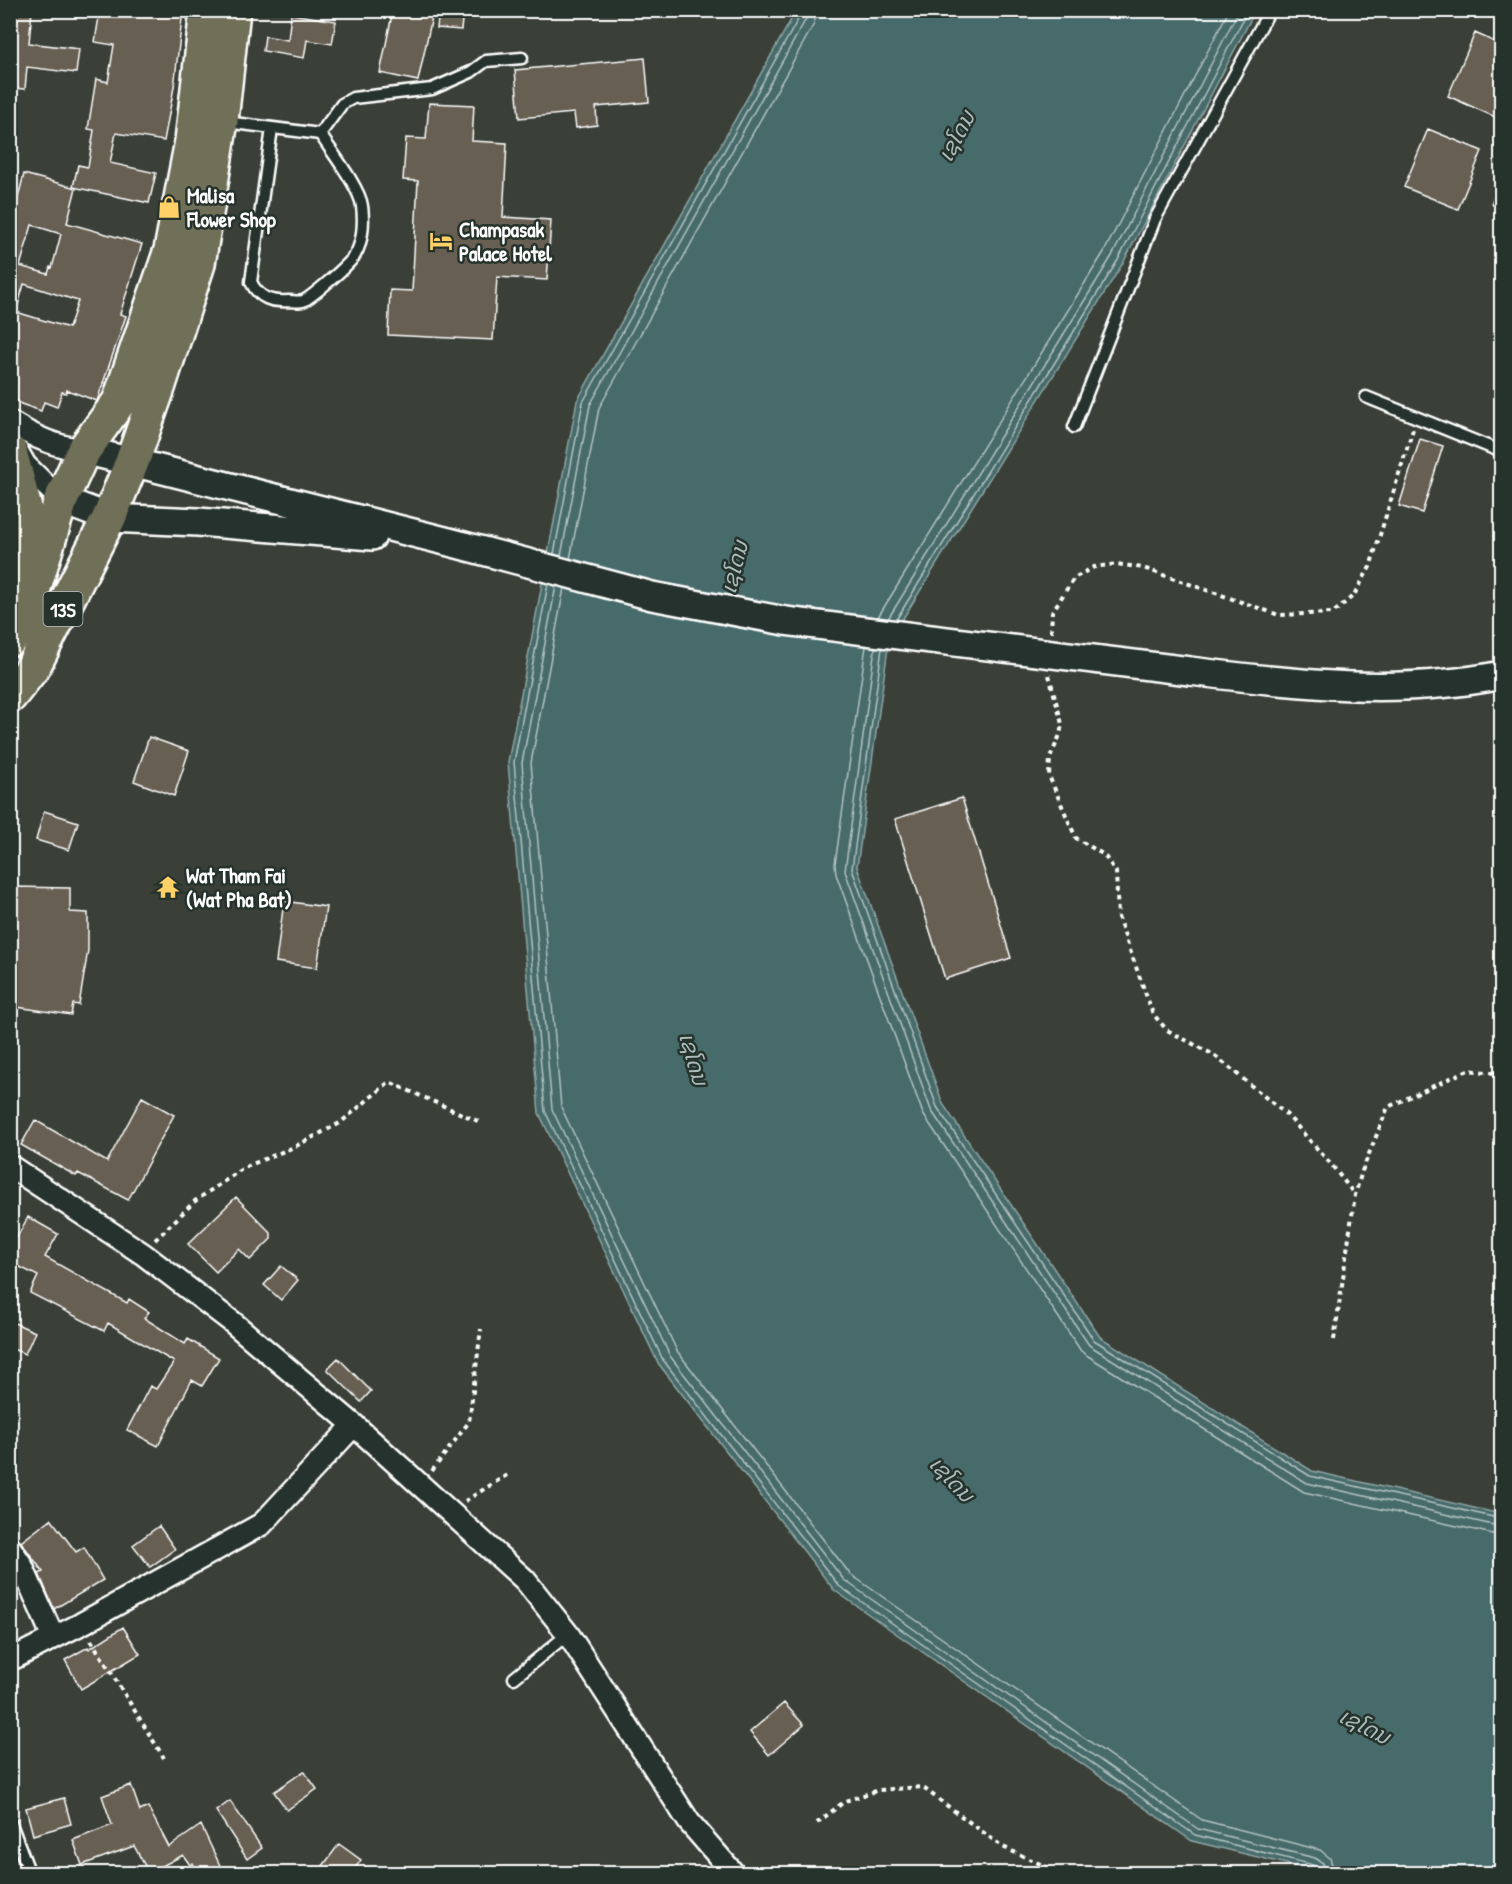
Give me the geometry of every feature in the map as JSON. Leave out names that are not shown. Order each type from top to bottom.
[{"type":"highway","name":"13S","points":[[18,628],[60,500],[84,450],[119,402],[171,250],[192,141],[207,10]]},
{"type":"highway","name":"13S","points":[[10,696],[33,667],[109,518],[132,462],[159,385],[198,264],[221,121],[233,10]]},
{"type":"highway","points":[[10,452],[26,512],[30,564],[18,628]]},
{"type":"street","points":[[10,422],[37,438],[66,448],[84,450],[453,543],[652,596],[785,621],[1278,682],[1417,687],[1502,675]]},
{"type":"street","points":[[10,440],[25,465],[60,500],[109,518],[198,522],[453,543]]},
{"type":"street","points":[[10,1166],[143,1254],[231,1321],[354,1425],[525,1580],[568,1634],[689,1822],[734,1874]]},
{"type":"street","points":[[10,1660],[81,1624],[262,1524],[354,1425]]},
{"type":"street","points":[[10,1548],[21,1564],[53,1637]]},
{"type":"lane","points":[[1074,426],[1155,219],[1270,10]]},
{"type":"lane","points":[[320,134],[342,104],[353,98],[432,89],[471,72],[486,61],[522,58]]},
{"type":"lane","points":[[221,121],[320,134]]},
{"type":"lane","points":[[272,128],[251,282],[261,296],[275,302],[302,301],[348,265],[360,246],[363,228],[362,204],[320,134]]},
{"type":"lane","points":[[1366,397],[1502,452]]},
{"type":"lane","points":[[514,1678],[568,1634]]},
{"type":"lane","points":[[10,1821],[30,1874]]},
{"type":"path","points":[[1167,1030],[1214,1055],[1287,1115],[1355,1195]]},
{"type":"path","points":[[1334,1340],[1355,1195],[1362,1171],[1388,1107],[1468,1070],[1502,1074]]},
{"type":"path","points":[[143,1254],[164,1229],[195,1201],[245,1167],[340,1123],[389,1082],[480,1122]]},
{"type":"path","points":[[420,1485],[469,1422],[481,1329]]},
{"type":"path","points":[[449,1511],[510,1473]]},
{"type":"path","points":[[81,1624],[164,1758]]},
{"type":"path","points":[[817,1823],[845,1801],[879,1790],[922,1787],[1003,1847],[1062,1874]]},
{"type":"water","name":"ເຊໂດນ","points":[[796,11],[1255,11],[1123,263],[889,641],[857,867],[943,1104],[1100,1337],[1312,1471],[1501,1514],[1501,1873],[1323,1873],[1192,1841],[834,1590],[658,1363],[539,1113],[508,762],[577,401]]},
{"type":"building","points":[[10,10],[32,10],[29,43],[79,49],[76,73],[27,67],[25,89],[10,88]]},
{"type":"building","points":[[100,10],[183,10],[174,87],[164,141],[116,133],[110,163],[156,173],[149,203],[73,187],[78,165],[88,167],[94,130],[88,129],[96,79],[108,82],[114,45],[95,42]]},
{"type":"building","points":[[393,10],[405,10],[432,17],[418,81],[380,73]]},
{"type":"building","points":[[439,10],[463,10],[461,30],[437,28]]},
{"type":"building","points":[[291,14],[336,21],[332,44],[307,40],[304,58],[263,51],[265,36],[288,40]]},
{"type":"building","points":[[1475,33],[1497,43],[1494,51],[1502,54],[1502,120],[1448,96]]},
{"type":"building","points":[[645,58],[649,102],[596,107],[597,125],[576,128],[574,113],[519,118],[515,70]]},
{"type":"building","points":[[429,103],[474,105],[472,141],[507,143],[503,217],[551,220],[547,280],[497,277],[493,340],[388,335],[390,290],[412,291],[418,181],[403,180],[406,138],[426,139]]},
{"type":"building","points":[[1428,129],[1482,151],[1458,209],[1404,187]]},
{"type":"building","points":[[24,174],[76,188],[67,223],[142,244],[120,314],[126,316],[97,401],[67,390],[66,393],[62,392],[57,407],[44,402],[41,411],[21,404],[10,394],[10,244],[18,214],[14,213]],"holes":[[[32,225],[61,234],[52,268],[50,267],[48,274],[20,266]],[[24,284],[78,301],[69,328],[16,312]]]},
{"type":"building","points":[[1420,439],[1443,446],[1422,513],[1399,506]]},
{"type":"building","points":[[149,737],[189,751],[174,796],[134,781]]},
{"type":"building","points":[[962,798],[1011,958],[945,979],[895,819]]},
{"type":"building","points":[[44,811],[78,822],[69,850],[36,840]]},
{"type":"building","points":[[14,887],[70,888],[70,912],[88,913],[88,950],[79,1005],[73,1004],[71,1015],[10,1006],[10,898],[13,898]]},
{"type":"building","points":[[284,901],[326,907],[317,968],[276,962]]},
{"type":"building","points":[[142,1097],[174,1115],[128,1200],[78,1173],[76,1176],[21,1145],[35,1120],[107,1162]]},
{"type":"building","points":[[236,1197],[271,1233],[271,1239],[250,1260],[239,1249],[216,1272],[188,1244]]},
{"type":"building","points":[[28,1217],[58,1234],[45,1257],[127,1303],[129,1299],[149,1312],[144,1318],[185,1344],[188,1339],[219,1358],[202,1386],[192,1380],[158,1446],[127,1430],[150,1386],[156,1389],[174,1362],[108,1323],[104,1331],[30,1293],[38,1276],[10,1262],[10,1250]]},
{"type":"building","points":[[281,1266],[298,1280],[281,1300],[264,1285]]},
{"type":"building","points":[[10,1321],[35,1332],[25,1354],[10,1348]]},
{"type":"building","points":[[338,1358],[371,1391],[361,1402],[327,1369]]},
{"type":"building","points":[[51,1519],[76,1552],[84,1547],[103,1580],[54,1609],[39,1574],[43,1572],[21,1542]]},
{"type":"building","points":[[159,1526],[175,1549],[150,1567],[133,1545]]},
{"type":"building","points":[[123,1627],[140,1654],[81,1689],[65,1660],[88,1647],[89,1649]]},
{"type":"building","points":[[784,1703],[804,1725],[769,1755],[750,1732]]},
{"type":"building","points":[[304,1771],[317,1789],[287,1810],[274,1792]]},
{"type":"building","points":[[131,1785],[140,1811],[148,1807],[169,1847],[201,1825],[224,1874],[198,1874],[193,1863],[190,1865],[183,1855],[149,1873],[134,1846],[82,1865],[73,1840],[112,1825],[102,1796]]},
{"type":"building","points":[[64,1798],[71,1824],[33,1835],[26,1808]]},
{"type":"building","points":[[230,1801],[262,1848],[247,1859],[216,1811]]},
{"type":"building","points":[[339,1844],[361,1860],[351,1874],[317,1874]]},
{"type":"place","name":"Malisa Flower Shop","points":[[169,207]]},
{"type":"place","name":"Champasak Palace Hotel","points":[[441,241]]},
{"type":"place","name":"Wat Tham Fai (Wat Pha Bat)","points":[[168,887]]}]
